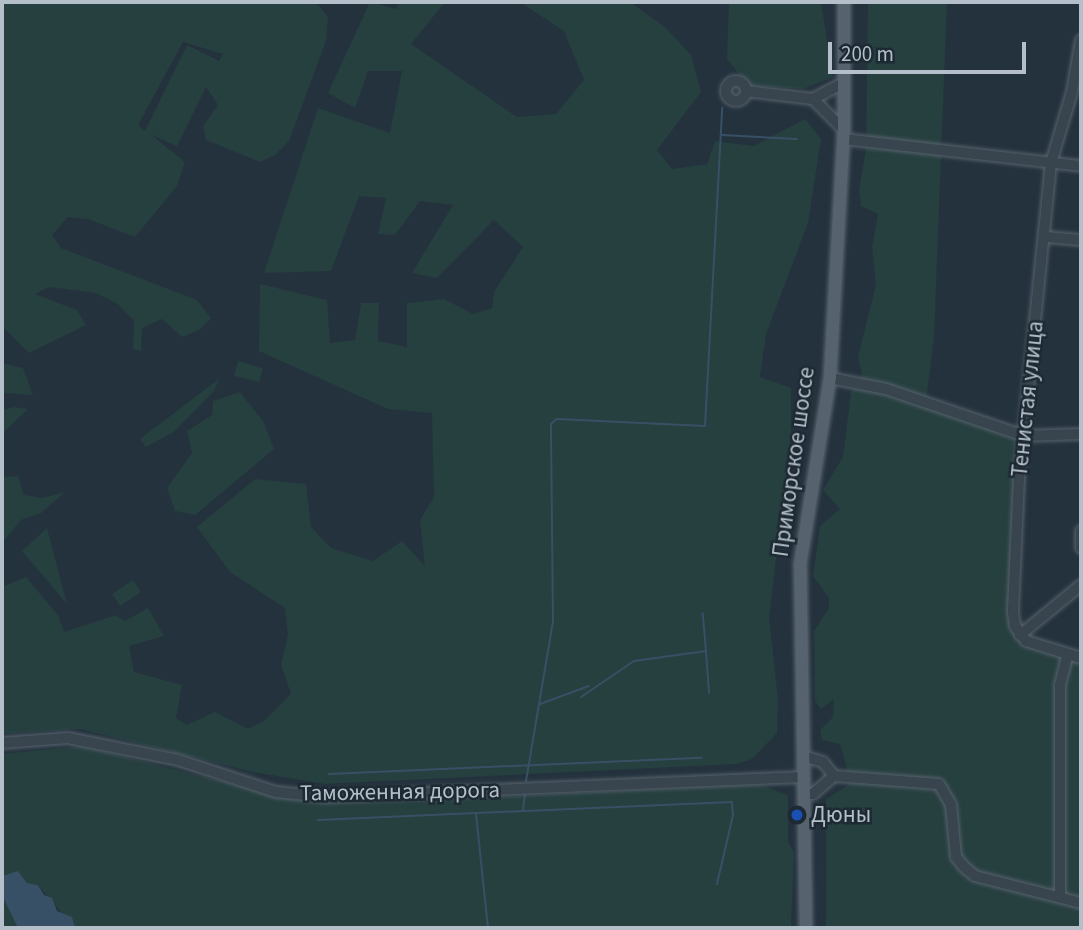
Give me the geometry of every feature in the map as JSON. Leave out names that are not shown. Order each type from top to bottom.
[{"type":"main road","name":"Приморское шоссе","points":[[806,928],[806,757],[800,565],[830,377],[844,134],[844,2]]},
{"type":"street","name":"Тенистая улица","points":[[1020,635],[1013,612],[1024,436],[1046,236],[1051,163],[1072,92],[1081,40]]},
{"type":"street","points":[[746,91],[813,99],[845,82]]},
{"type":"street","points":[[813,99],[844,134],[1081,166]]},
{"type":"street","points":[[1046,236],[1081,240]]},
{"type":"street","points":[[830,377],[886,389],[1024,436],[1081,434]]},
{"type":"street","points":[[1081,531],[1081,548]]},
{"type":"street","points":[[1081,584],[1020,635],[1026,642],[1081,658]]},
{"type":"street","points":[[1060,897],[1060,685],[1068,654]]},
{"type":"street","name":"Таможенная дорога","points":[[2,743],[68,738],[178,760],[276,792],[325,797],[806,777]]},
{"type":"street","points":[[806,757],[823,762],[834,776]]},
{"type":"street","points":[[805,794],[813,794],[834,776],[939,784],[951,805],[956,857],[964,867],[975,876],[1081,903]]},
{"type":"green space","points":[[2,2],[316,2],[328,17],[326,41],[289,141],[275,155],[260,162],[206,140],[203,126],[218,105],[206,87],[177,146],[150,134],[185,162],[177,186],[135,237],[88,219],[68,217],[52,235],[61,248],[197,300],[211,318],[199,330],[182,337],[162,319],[142,328],[141,351],[133,349],[134,321],[118,304],[96,293],[49,287],[35,294],[77,310],[86,325],[29,353],[2,326]],"holes":[[[183,42],[223,54],[219,61],[187,45],[145,131],[138,125]]]},
{"type":"green space","points":[[370,2],[396,9],[399,2],[445,2],[411,44],[517,117],[556,114],[584,80],[564,31],[520,2],[630,2],[665,27],[691,55],[701,92],[657,150],[672,169],[707,164],[715,141],[754,146],[805,119],[821,139],[808,223],[766,334],[760,377],[791,388],[791,434],[769,618],[778,699],[777,733],[752,759],[736,764],[325,784],[253,772],[80,729],[2,734],[2,587],[26,577],[58,615],[64,632],[116,615],[125,621],[148,608],[164,636],[129,646],[134,672],[182,685],[176,718],[187,725],[215,712],[248,729],[264,721],[291,694],[281,665],[288,635],[285,608],[230,572],[197,527],[255,479],[306,484],[311,527],[331,548],[373,561],[402,541],[425,566],[420,520],[434,497],[432,413],[388,409],[259,351],[260,284],[327,300],[330,343],[355,340],[361,303],[379,303],[378,341],[407,347],[407,303],[444,299],[473,314],[492,308],[494,292],[523,247],[494,220],[437,278],[412,273],[453,205],[420,201],[395,235],[378,234],[386,198],[359,196],[331,271],[264,273],[318,108],[390,133],[402,71],[368,71],[355,108],[328,93]]},
{"type":"green space","points":[[729,2],[821,2],[833,77],[803,89],[748,85],[727,59]]},
{"type":"green space","points":[[868,2],[947,2],[934,337],[926,402],[1018,434],[1014,633],[1026,641],[1081,658],[1081,928],[826,928],[826,799],[851,783],[840,744],[822,740],[820,730],[833,717],[834,699],[821,709],[815,701],[814,631],[829,608],[829,598],[813,576],[820,526],[840,509],[823,490],[843,457],[851,392],[862,376],[858,357],[876,284],[872,247],[878,214],[861,206],[859,190],[866,149]]},
{"type":"green space","points":[[238,361],[263,368],[259,382],[234,376]]},
{"type":"green space","points":[[2,363],[23,368],[33,395],[2,393]]},
{"type":"green space","points":[[220,378],[214,391],[175,431],[146,447],[140,439]]},
{"type":"green space","points":[[240,392],[263,421],[274,449],[195,515],[175,511],[167,488],[192,453],[187,431],[212,415],[213,401]]},
{"type":"green space","points":[[14,407],[28,409],[2,434],[2,410]]},
{"type":"green space","points":[[18,476],[24,495],[43,498],[65,492],[41,513],[21,520],[2,543],[2,477]]},
{"type":"green space","points":[[47,528],[67,604],[22,551]]},
{"type":"green space","points":[[133,580],[141,592],[120,606],[112,594]]},
{"type":"green space","points":[[82,746],[294,800],[373,803],[761,784],[788,796],[788,842],[794,852],[791,928],[75,928],[38,885],[27,883],[18,871],[2,876],[2,754]]},
{"type":"green space","points":[[2,895],[14,916],[18,928],[2,928]]},
{"type":"water","points":[[18,871],[27,883],[38,885],[44,895],[52,898],[57,911],[72,917],[75,928],[18,928],[2,895],[2,876]]},
{"type":"waterway","points":[[526,781],[553,622],[551,424],[557,419],[705,426],[722,107]]},
{"type":"waterway","points":[[722,135],[797,139]]},
{"type":"waterway","points":[[581,697],[634,661],[706,651],[703,613]]},
{"type":"waterway","points":[[706,652],[709,693]]},
{"type":"waterway","points":[[540,704],[589,686]]},
{"type":"waterway","points":[[329,774],[702,758]]},
{"type":"waterway","points":[[523,810],[525,793]]},
{"type":"waterway","points":[[318,820],[732,802],[733,815],[717,884]]},
{"type":"waterway","points":[[476,814],[488,928]]},
{"type":"place","name":"Дюны","points":[[797,815]]}]
